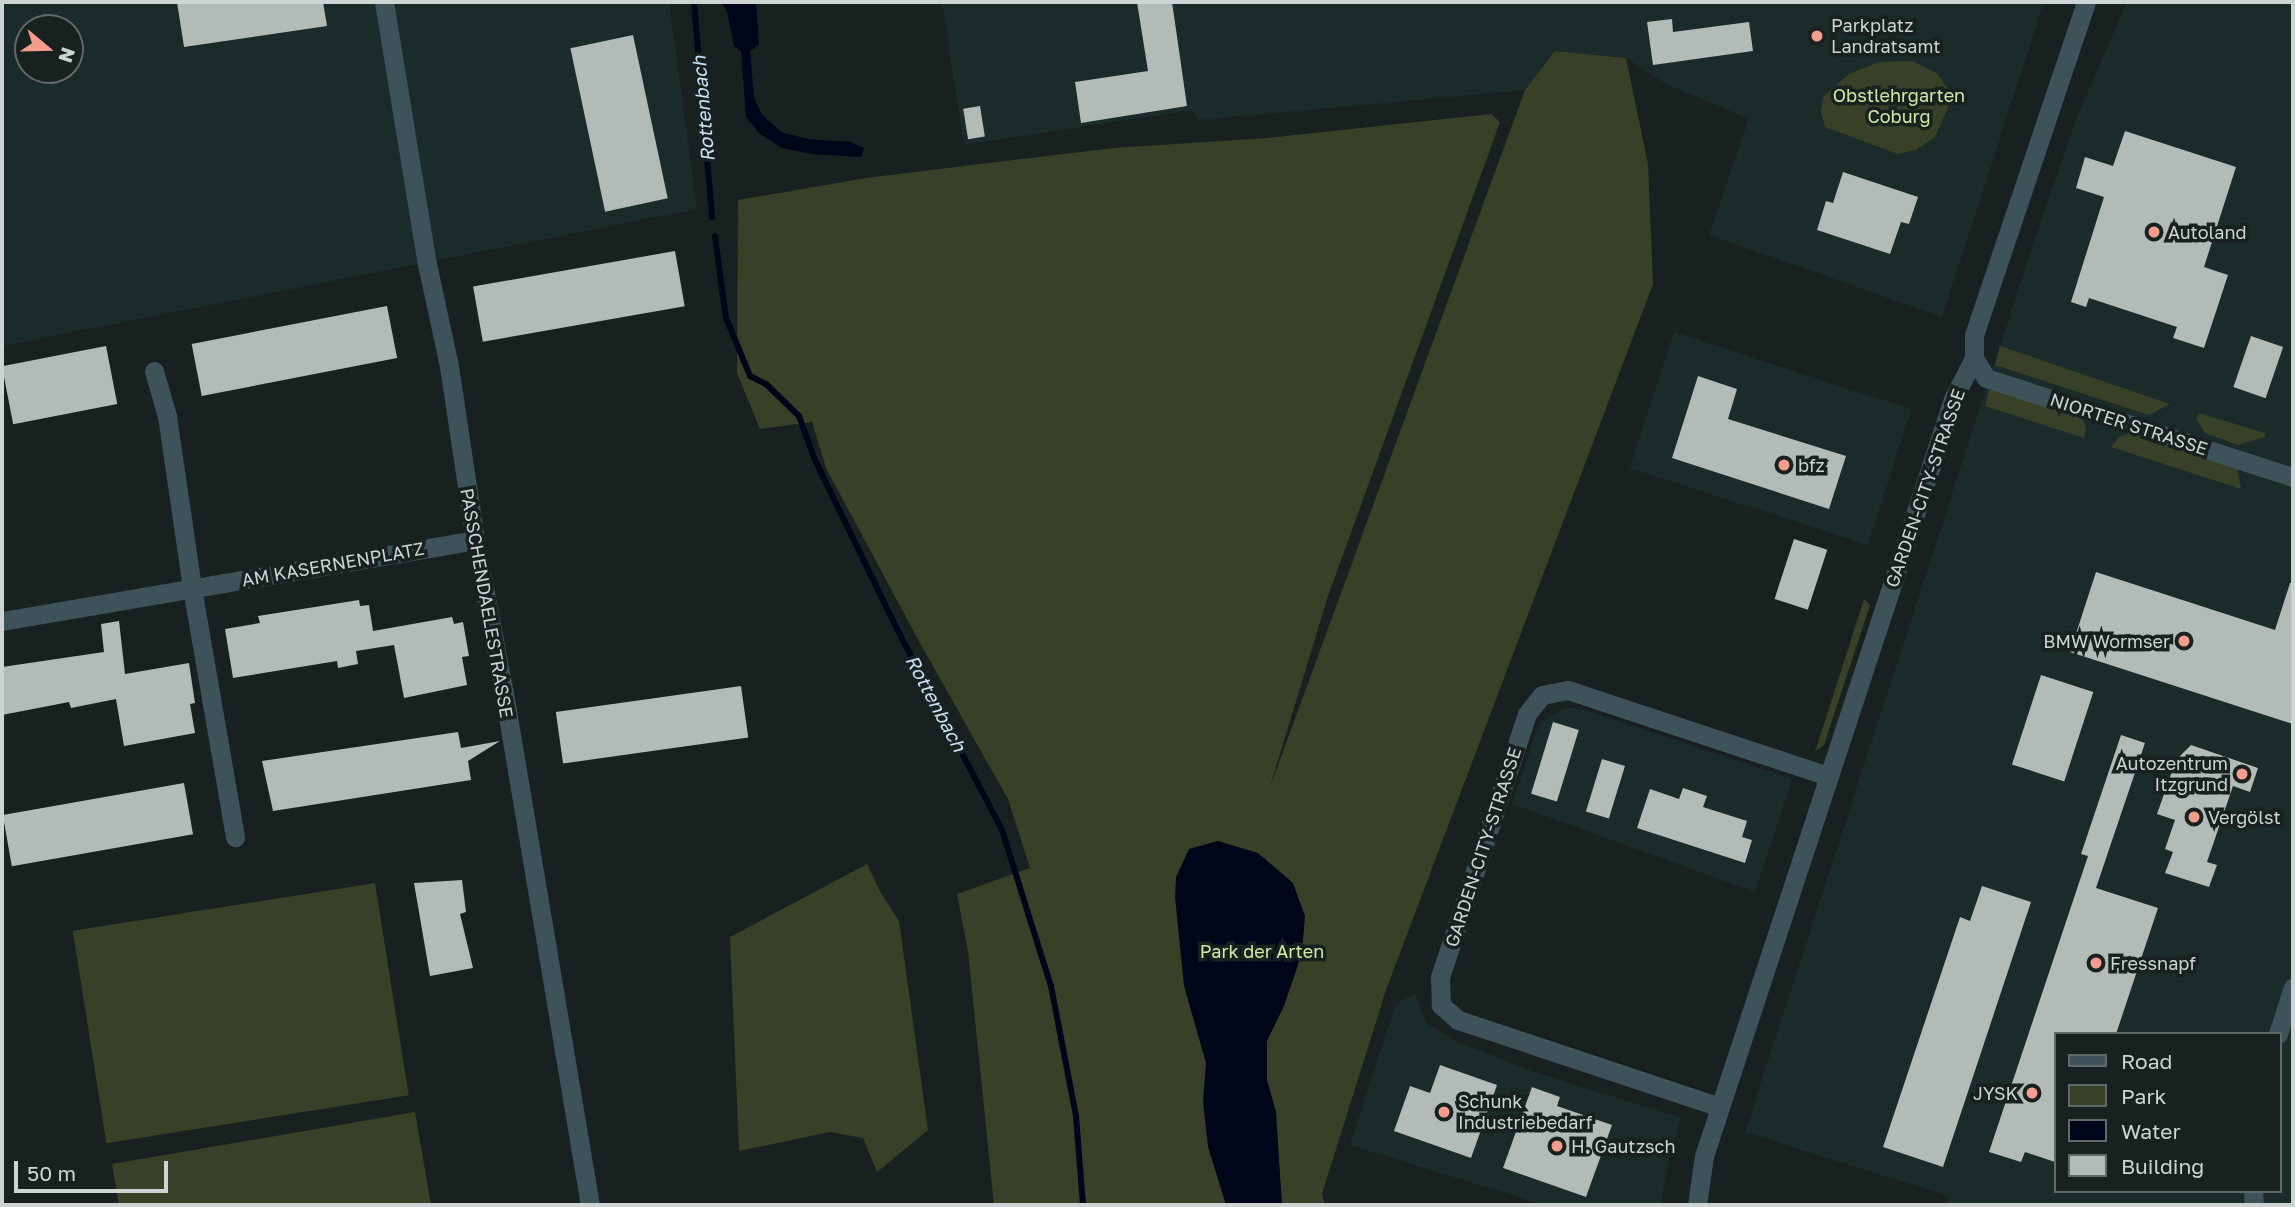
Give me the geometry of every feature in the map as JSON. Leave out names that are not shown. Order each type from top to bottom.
[{"type":"street","name":"PASSCHENDAELESTRASSE","points":[[384,2],[426,264],[451,377],[475,540],[504,693],[590,1205]]},
{"type":"street","name":"GARDEN-CITY-STRASSE","points":[[1697,1205],[1704,1156],[1953,399],[1975,358],[1974,335],[2086,2]]},
{"type":"street","name":"NIORTER STRASSE","points":[[1975,358],[1986,378],[2293,477]]},
{"type":"street","points":[[154,371],[166,416],[192,588],[235,837]]},
{"type":"street","name":"AM KASERNENPLATZ","points":[[2,621],[475,540]]},
{"type":"street","name":"GARDEN-CITY-STRASSE","points":[[1720,1107],[1466,1024],[1441,1005],[1440,977],[1527,714],[1542,695],[1569,690],[1828,776]]},
{"type":"street","points":[[2279,1032],[2293,987]]},
{"type":"shaded area","points":[[2,2],[669,2],[697,209],[2,346]]},
{"type":"shaded area","points":[[942,2],[2044,2],[1942,317],[1709,235],[1749,119],[1666,84],[1626,58],[1555,51],[1525,90],[1199,120],[1192,110],[964,145]]},
{"type":"shaded area","points":[[2127,2],[2293,2],[2293,1205],[1946,1205],[1948,1196],[1745,1132],[2039,226],[2078,115]]},
{"type":"shaded area","points":[[1674,332],[1912,409],[1868,545],[1630,468]]},
{"type":"shaded area","points":[[1565,708],[1582,709],[1792,779],[1755,892],[1512,804],[1540,722]]},
{"type":"shaded area","points":[[1415,993],[1426,1023],[1456,1041],[1532,1071],[1681,1118],[1667,1166],[1661,1205],[1544,1205],[1350,1145],[1395,1005]]},
{"type":"green space","name":"Park der Arten","points":[[1555,51],[1626,58],[1648,164],[1653,284],[1386,990],[1322,1194],[1325,1205],[994,1205],[968,951],[957,894],[1030,868],[1008,799],[826,468],[812,422],[760,429],[737,373],[738,200],[866,178],[1114,148],[1268,138],[1491,114],[1500,122],[1328,596],[1269,790],[1525,90]]},
{"type":"green space","name":"Obstlehrgarten Coburg","points":[[1912,61],[1938,74],[1947,88],[1950,103],[1935,137],[1916,150],[1898,154],[1825,127],[1821,112],[1823,97],[1849,74],[1879,62]]},
{"type":"green space","points":[[2000,346],[2170,404],[2149,415],[1995,365]]},
{"type":"green space","points":[[1989,389],[2082,417],[2086,429],[2084,438],[1985,406]]},
{"type":"green space","points":[[2199,413],[2265,433],[2265,437],[2238,445],[2205,433],[2196,418]]},
{"type":"green space","points":[[2130,433],[2237,469],[2241,489],[2111,447],[2119,437]]},
{"type":"green space","points":[[1864,599],[1870,605],[1824,745],[1815,752]]},
{"type":"green space","points":[[867,864],[899,921],[928,1130],[877,1172],[863,1138],[830,1132],[739,1151],[730,937]]},
{"type":"green space","points":[[375,883],[409,1095],[106,1143],[73,931]]},
{"type":"green space","points":[[415,1112],[431,1205],[119,1205],[112,1164]]},
{"type":"water","points":[[721,2],[756,2],[759,45],[750,51],[754,97],[762,115],[783,133],[809,139],[850,142],[864,148],[861,157],[812,154],[782,148],[759,133],[746,117],[741,51],[734,46],[727,12]]},
{"type":"water","points":[[1218,841],[1258,853],[1293,883],[1305,916],[1302,953],[1284,1006],[1267,1041],[1267,1080],[1276,1112],[1282,1205],[1226,1205],[1208,1147],[1203,1101],[1206,1063],[1184,986],[1175,897],[1176,877],[1189,849]]},
{"type":"building","points":[[177,2],[323,2],[327,26],[184,47]]},
{"type":"building","points":[[1137,2],[1172,2],[1187,106],[1081,123],[1075,82],[1148,71]]},
{"type":"building","points":[[1672,19],[1673,32],[1749,22],[1753,51],[1653,65],[1647,22]]},
{"type":"building","points":[[633,35],[668,198],[605,212],[570,48]]},
{"type":"building","points":[[980,106],[985,137],[968,139],[963,109]]},
{"type":"building","name":"Autoland","points":[[2125,131],[2236,167],[2204,267],[2228,275],[2204,348],[2173,338],[2177,327],[2089,298],[2086,307],[2071,302],[2104,197],[2076,188],[2085,157],[2113,166]]},
{"type":"building","points":[[1843,172],[1918,197],[1909,224],[1901,222],[1890,254],[1817,230],[1826,201],[1833,203]]},
{"type":"building","points":[[675,251],[685,306],[483,342],[473,287]]},
{"type":"building","points":[[387,306],[397,358],[202,396],[192,344]]},
{"type":"building","points":[[2251,336],[2283,347],[2266,398],[2233,387]]},
{"type":"building","points":[[106,346],[117,404],[13,424],[2,366]]},
{"type":"building","points":[[1698,376],[1737,389],[1728,419],[1846,456],[1829,509],[1672,458]]},
{"type":"building","points":[[1794,539],[1827,550],[1808,610],[1775,599]]},
{"type":"building","name":"BMW Wormser","points":[[2096,572],[2275,630],[2290,583],[2293,583],[2293,724],[2070,652]]},
{"type":"building","points":[[359,600],[360,606],[369,605],[373,631],[452,617],[454,624],[463,622],[469,656],[462,657],[467,685],[404,698],[394,645],[356,651],[358,664],[338,668],[337,661],[233,678],[225,629],[260,623],[258,616]]},
{"type":"building","points":[[119,621],[125,674],[189,663],[195,703],[190,704],[195,733],[124,746],[116,699],[71,708],[69,702],[2,715],[2,667],[104,652],[101,624]]},
{"type":"building","name":"BMW Wormser","points":[[2041,675],[2093,692],[2064,781],[2012,764]]},
{"type":"building","points":[[741,686],[748,737],[563,764],[556,712]]},
{"type":"building","points":[[1553,722],[1579,730],[1557,802],[1531,794]]},
{"type":"building","points":[[458,732],[461,748],[500,741],[468,761],[471,780],[273,811],[262,761]]},
{"type":"building","points":[[2121,735],[2145,743],[2096,888],[2158,908],[2117,1032],[2054,1032],[2054,1162],[2025,1152],[2021,1162],[1989,1152],[2088,856],[2081,854]]},
{"type":"building","name":"Vergölst","points":[[2191,745],[2258,768],[2250,792],[2233,786],[2207,862],[2217,865],[2209,887],[2165,873],[2173,852],[2165,849],[2175,820],[2157,814],[2176,760]]},
{"type":"building","points":[[1602,759],[1625,766],[1609,819],[1586,812]]},
{"type":"building","points":[[184,783],[193,834],[12,866],[3,815]]},
{"type":"building","points":[[1683,788],[1707,796],[1703,807],[1747,821],[1742,837],[1752,840],[1745,863],[1637,828],[1650,789],[1679,799]]},
{"type":"building","points":[[462,880],[466,912],[460,914],[473,968],[430,976],[414,883]]},
{"type":"building","points":[[1982,886],[2031,902],[1943,1167],[1883,1147],[1960,917],[1970,921]]},
{"type":"building","name":"Schunk Industriebedarf","points":[[1440,1065],[1497,1085],[1471,1158],[1394,1131],[1410,1086],[1430,1093]]},
{"type":"building","name":"H. Gautzsch","points":[[1532,1087],[1560,1097],[1557,1106],[1612,1125],[1586,1197],[1503,1168]]},
{"type":"waterway","name":"Rottenbach","points":[[694,2],[712,217]]},
{"type":"waterway","name":"Rottenbach","points":[[715,236],[726,318],[750,376],[766,384],[799,416],[814,458],[897,629],[1002,830],[1051,986],[1076,1116],[1083,1205]]},
{"type":"place","name":"Parkplatz Landratsamt","points":[[1817,36]]},
{"type":"place","name":"Autoland","points":[[2154,232]]},
{"type":"place","name":"bfz","points":[[1784,465]]},
{"type":"place","name":"BMW Wormser","points":[[2184,641]]},
{"type":"place","name":"Autozentrum Itzgrund","points":[[2242,774]]},
{"type":"place","name":"Vergölst","points":[[2194,817]]},
{"type":"place","name":"Fressnapf","points":[[2096,963]]},
{"type":"place","name":"JYSK","points":[[2032,1093]]},
{"type":"place","name":"Schunk Industriebedarf","points":[[1444,1112]]},
{"type":"place","name":"H. Gautzsch","points":[[1557,1146]]}]
